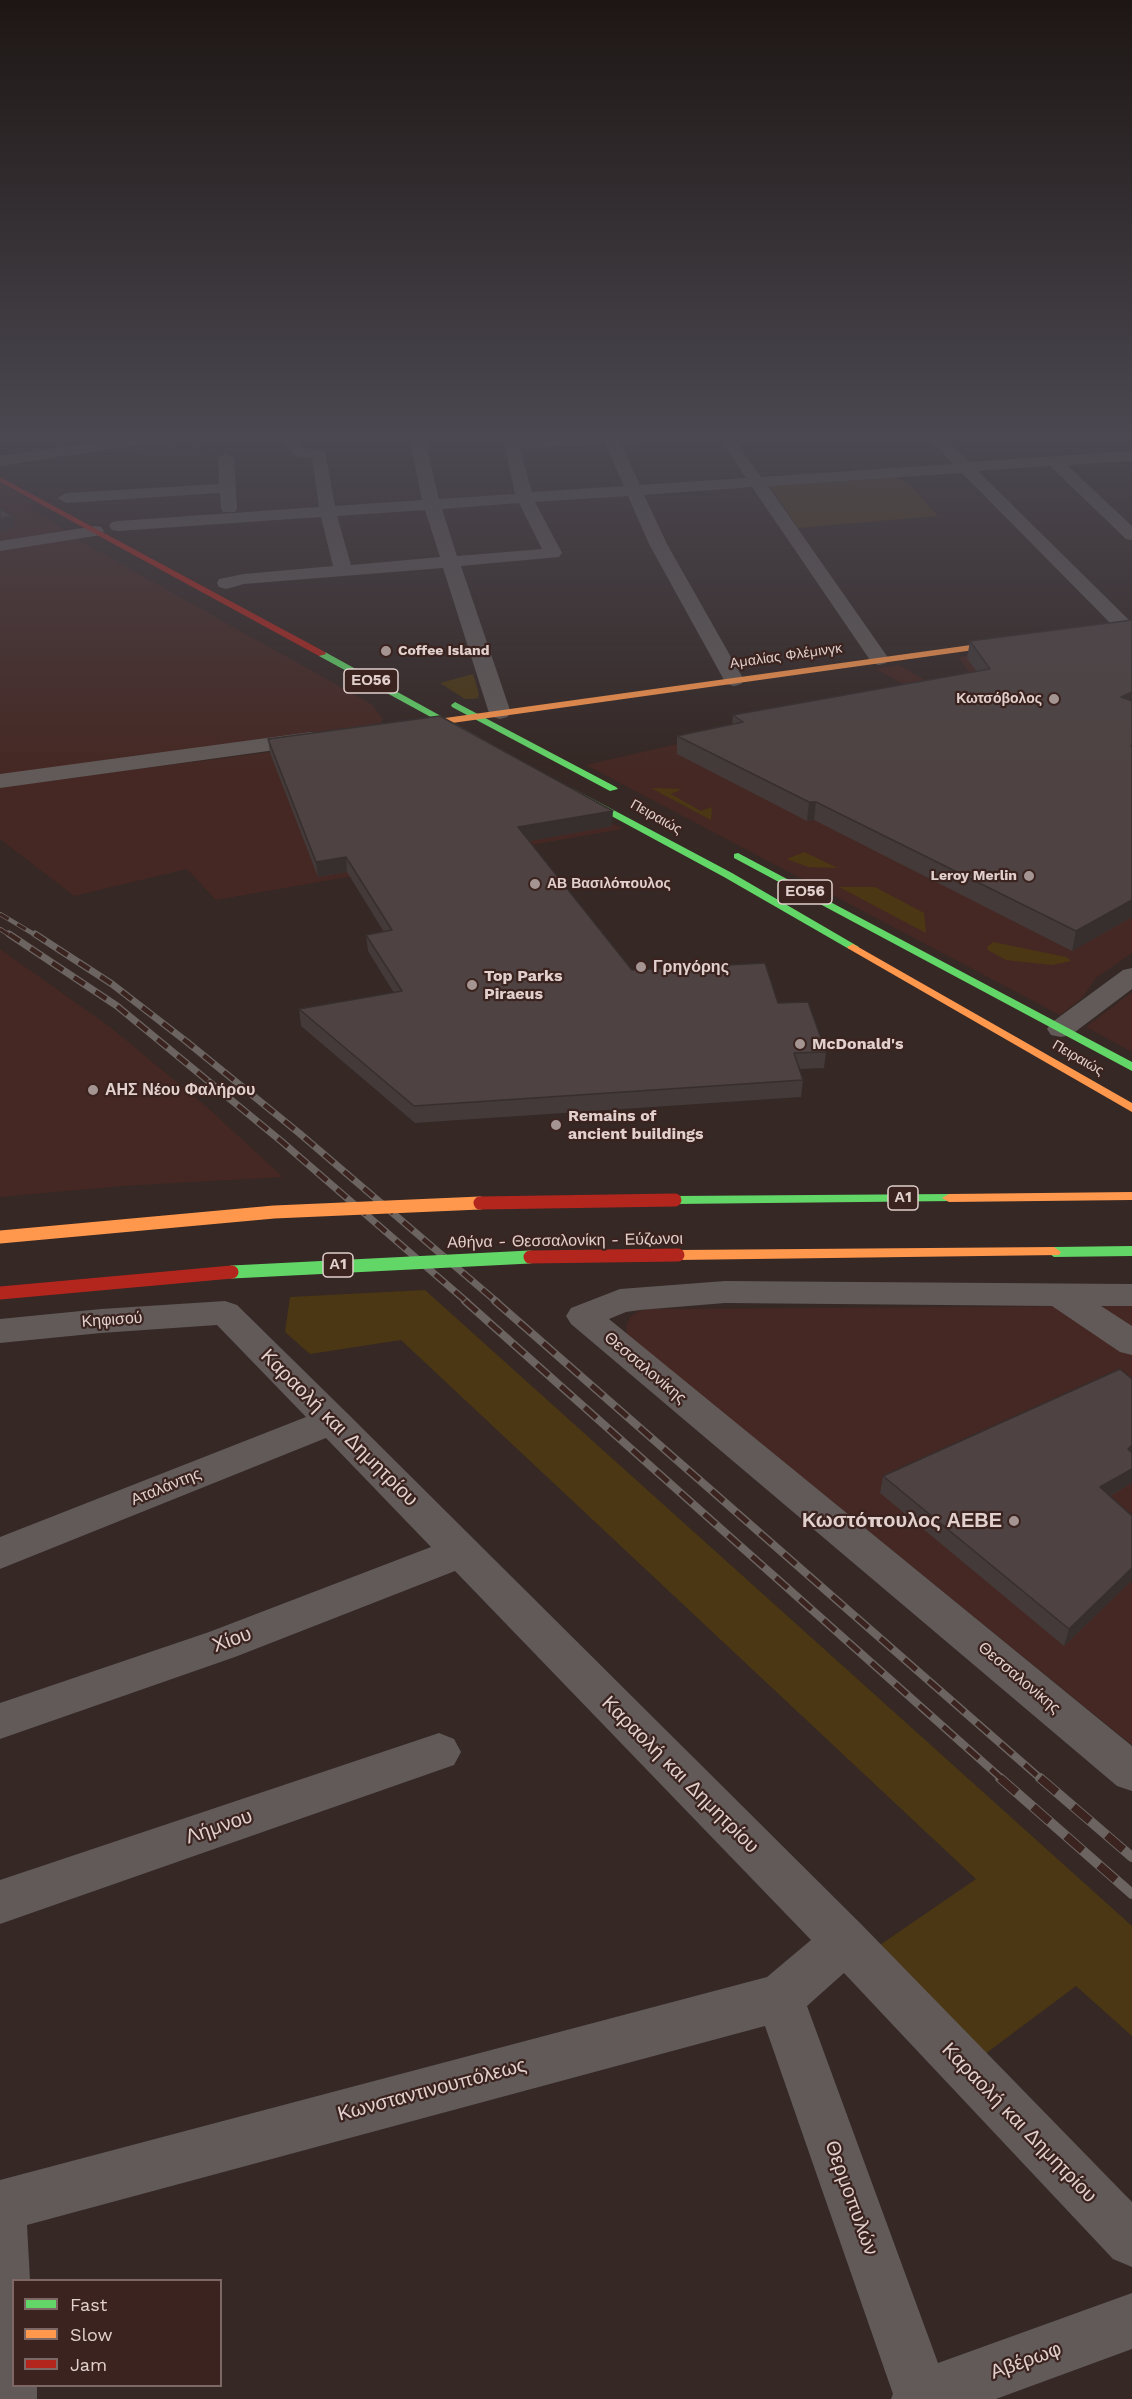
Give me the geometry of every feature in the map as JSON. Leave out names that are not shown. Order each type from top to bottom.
[{"type":"main road","name":"ΕΟ56","points":[[147,549],[484,742]]},
{"type":"main road","points":[[220,580],[246,594]]},
{"type":"main road","points":[[1105,631],[1130,628]]},
{"type":"main road","name":"Αμαλίας Φλέμινγκ","points":[[445,721],[1026,640]]},
{"type":"main road","name":"Πειραιώς","points":[[441,698],[624,795]]},
{"type":"main road","name":"Πειραιώς","points":[[564,786],[728,875],[1132,1108]]},
{"type":"main road","name":"Πειραιώς","points":[[725,849],[1132,1067]]},
{"type":"main road","name":"Α1","points":[[0,1237],[201,1217],[505,1202],[1132,1196]]},
{"type":"main road","name":"Αθήνα - Θεσσαλονίκη - Εύζωνοι","points":[[0,1293],[270,1269],[511,1257],[1132,1251]]},
{"type":"street","points":[[338,549],[343,570]]},
{"type":"street","points":[[446,549],[500,713]]},
{"type":"street","points":[[220,580],[553,553],[551,549]]},
{"type":"street","points":[[661,549],[734,680]]},
{"type":"street","points":[[803,549],[879,659]]},
{"type":"street","points":[[1049,549],[1130,628]]},
{"type":"street","points":[[413,726],[445,721]]},
{"type":"street","points":[[0,781],[333,736]]},
{"type":"street","points":[[1061,1029],[1132,976]]},
{"type":"street","name":"Θεσσαλονίκης","points":[[1132,1295],[725,1292],[620,1301],[583,1316],[1132,1773]]},
{"type":"street","points":[[1058,1294],[1132,1342]]},
{"type":"street","name":"Κηφισού","points":[[0,1330],[225,1313]]},
{"type":"street","name":"Καραολή και Δημητρίου","points":[[225,1313],[845,1941],[1132,2240]]},
{"type":"street","name":"Αταλάντης","points":[[0,1553],[333,1421]]},
{"type":"street","name":"Χίου","points":[[0,1720],[221,1645],[461,1552]]},
{"type":"street","name":"Λήμνου","points":[[0,1902],[439,1752]]},
{"type":"street","name":"Κωνσταντινουπόλεως","points":[[0,2205],[780,1998],[845,1941]]},
{"type":"street","name":"Θερμοπυλών","points":[[780,1998],[922,2399]]},
{"type":"street","points":[[0,2215],[9,2399]]},
{"type":"street","name":"Αβέρωφ","points":[[922,2399],[1132,2321]]},
{"type":"shaded area","points":[[0,549],[94,549],[371,704],[383,719],[380,724],[0,779]]},
{"type":"shaded area","points":[[1132,634],[1132,953],[1096,978],[1082,998],[1060,1015],[586,765],[914,690],[876,669],[899,665],[943,691],[979,685],[958,657]]},
{"type":"shaded area","points":[[473,674],[478,698],[465,699],[440,683]]},
{"type":"shaded area","points":[[441,730],[623,829],[216,900],[187,869],[74,896],[0,839],[0,787]]},
{"type":"shaded area","points":[[651,788],[682,789],[671,794],[701,811],[712,807],[711,820]]},
{"type":"shaded area","points":[[804,852],[838,868],[808,867],[787,859]]},
{"type":"shaded area","points":[[839,887],[875,887],[924,913],[926,933]]},
{"type":"shaded area","points":[[993,942],[1066,957],[1071,961],[1052,965],[1006,960],[988,950],[987,947]]},
{"type":"shaded area","name":"ΑΗΣ Νέου Φαλήρου","points":[[0,949],[110,1027],[208,1108],[283,1177],[123,1186],[0,1197]]},
{"type":"shaded area","points":[[1132,992],[1132,1052],[1086,1027]]},
{"type":"shaded area","points":[[425,1290],[1132,1926],[1132,2036],[1076,1986],[981,2057],[877,1947],[976,1879],[401,1340],[310,1354],[285,1332],[290,1297]]},
{"type":"shaded area","points":[[1132,1306],[1132,1745],[627,1335],[626,1326],[630,1317],[639,1311],[652,1309]]},
{"type":"building","points":[[1132,620],[1132,692],[1121,697],[1132,701],[1132,900],[1076,931],[677,736],[743,722],[733,715],[990,669],[970,641]]},
{"type":"building","name":"Top Parks Piraeus","points":[[440,716],[613,811],[518,827],[632,970],[765,963],[778,1003],[808,1002],[826,1052],[794,1053],[803,1080],[414,1106],[299,1009],[402,991],[366,935],[392,930],[346,857],[316,862],[268,739]]},
{"type":"building","name":"Κωστόπουλος ΑΕΒΕ","points":[[1120,1369],[1132,1379],[1132,1445],[1128,1449],[1132,1453],[1132,1469],[1100,1487],[1132,1516],[1132,1568],[1069,1629],[883,1476]]},
{"type":"railway","points":[[0,914],[37,936]]},
{"type":"railway","points":[[0,929],[11,936]]},
{"type":"railway","points":[[9,934],[117,1006],[281,1141],[467,1302]]},
{"type":"railway","points":[[35,934],[112,984],[187,1042],[299,1133],[497,1302]]},
{"type":"railway","points":[[465,1301],[1002,1779]]},
{"type":"railway","points":[[495,1301],[1041,1779]]},
{"type":"railway","points":[[1000,1778],[1132,1894]]},
{"type":"railway","points":[[1040,1778],[1132,1857]]},
{"type":"traffic: fast","points":[[322,654],[474,737]]},
{"type":"traffic: fast","points":[[455,705],[613,789]]},
{"type":"traffic: fast","points":[[572,791],[728,875],[853,947]]},
{"type":"traffic: fast","points":[[738,856],[1132,1067]]},
{"type":"traffic: fast","points":[[675,1200],[949,1198]]},
{"type":"traffic: fast","points":[[1054,1252],[1132,1251]]},
{"type":"traffic: fast","points":[[232,1272],[530,1257]]},
{"type":"traffic: slow","points":[[445,721],[1014,642]]},
{"type":"traffic: slow","points":[[853,947],[1132,1108]]},
{"type":"traffic: slow","points":[[949,1198],[1132,1196]]},
{"type":"traffic: slow","points":[[0,1237],[274,1212],[480,1203]]},
{"type":"traffic: slow","points":[[678,1255],[1054,1252]]},
{"type":"traffic: jam","points":[[129,549],[322,654]]},
{"type":"traffic: jam","points":[[480,1203],[675,1200]]},
{"type":"traffic: jam","points":[[530,1257],[678,1255]]},
{"type":"traffic: jam","points":[[0,1293],[232,1272]]},
{"type":"place","name":"Coffee Island","points":[[386,651]]},
{"type":"place","name":"Κωτσόβολος","points":[[1054,699]]},
{"type":"place","name":"Leroy Merlin","points":[[1029,876]]},
{"type":"place","name":"ΑΒ Βασιλόπουλος","points":[[535,884]]},
{"type":"place","name":"Γρηγόρης","points":[[641,967]]},
{"type":"place","name":"Top Parks Piraeus","points":[[472,985]]},
{"type":"place","name":"McDonald's","points":[[800,1044]]},
{"type":"place","name":"ΑΗΣ Νέου Φαλήρου","points":[[93,1090]]},
{"type":"place","name":"Remains of ancient buildings","points":[[556,1125]]},
{"type":"place","name":"Κωστόπουλος ΑΕΒΕ","points":[[1014,1521]]}]
